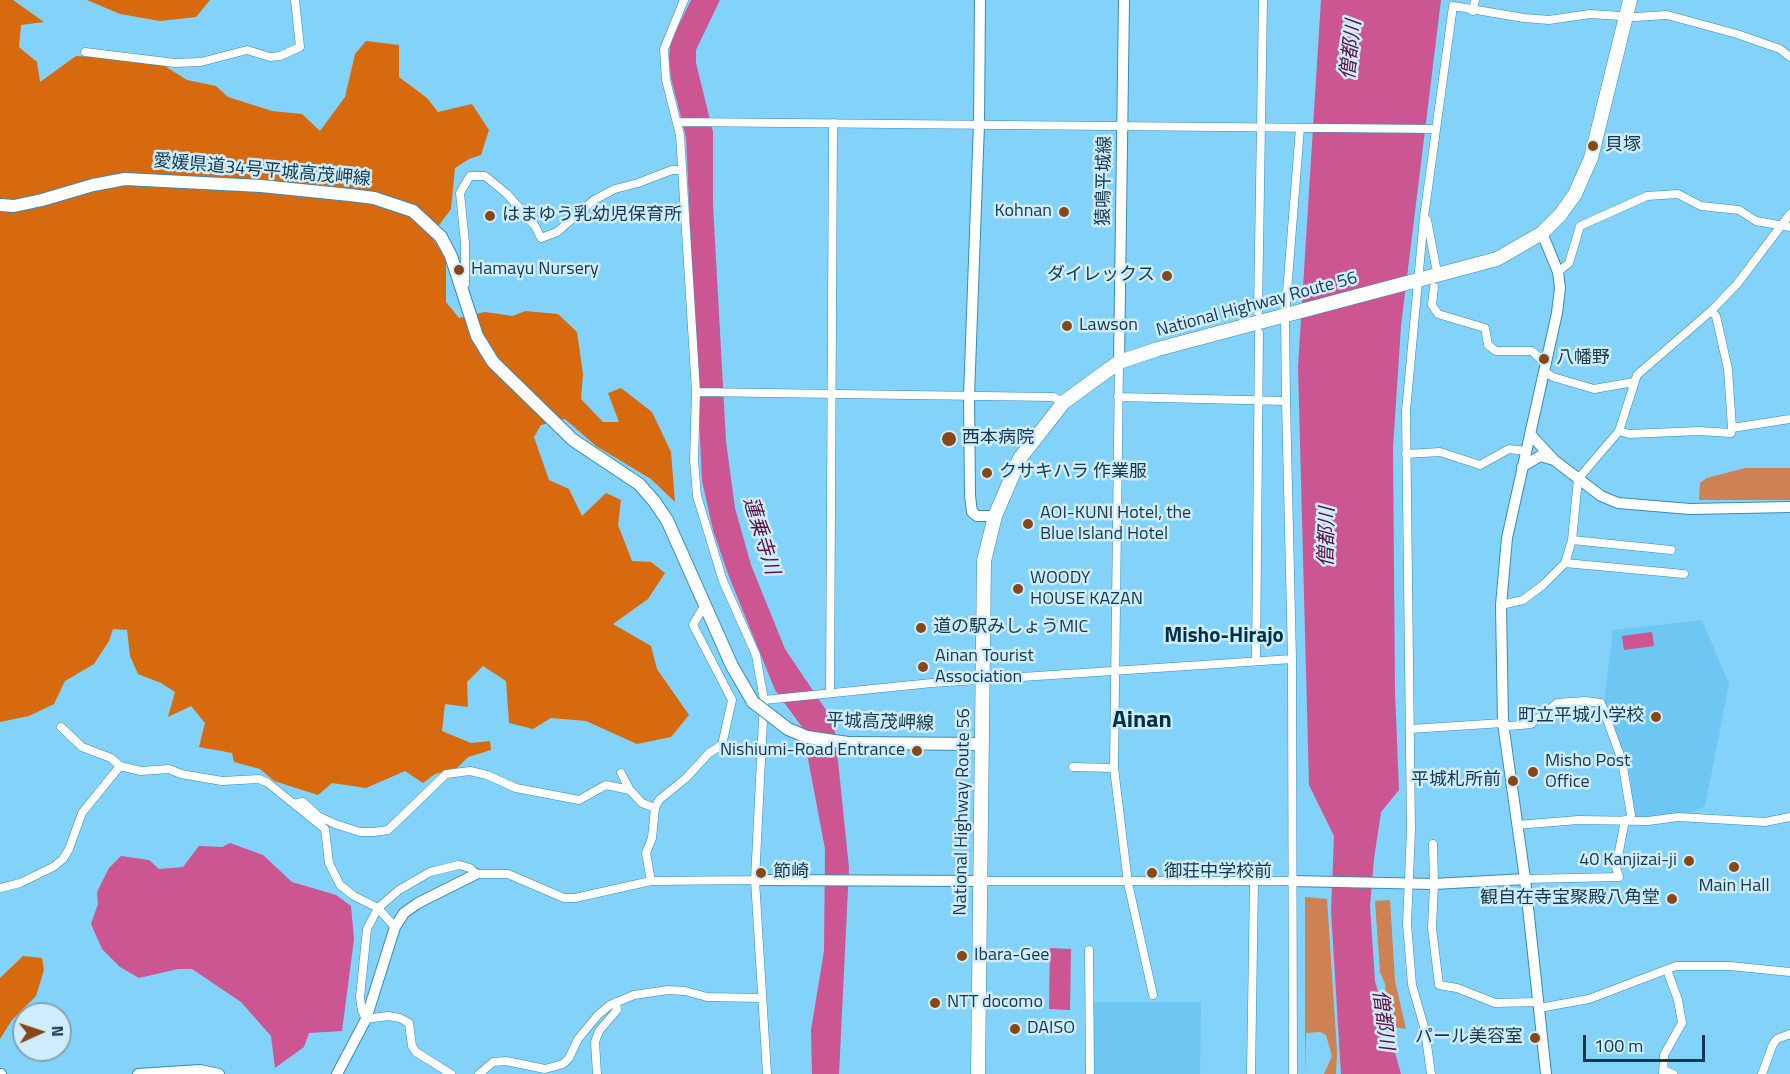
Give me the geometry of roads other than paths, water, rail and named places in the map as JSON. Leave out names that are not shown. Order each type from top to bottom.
[{"type":"highway","name":"National Highway Route 56","points":[[978,1074],[984,561],[995,516],[1020,458],[1064,402],[1119,362],[1158,349],[1497,259],[1542,233],[1575,194],[1591,158],[1630,0]]},
{"type":"main road","name":"愛媛県道34号平城高茂岬線","points":[[0,205],[14,206],[125,179],[261,186],[374,198],[413,211],[441,237],[451,256],[477,336],[494,362],[516,387],[573,440],[639,484],[654,501],[667,520],[732,666],[759,701]]},
{"type":"main road","name":"平城高茂岬線","points":[[759,701],[788,729],[807,737],[848,743],[982,744]]},
{"type":"street","points":[[85,52],[175,63],[201,62],[247,50],[270,57],[280,56],[300,47],[295,0]]},
{"type":"street","points":[[684,0],[667,35],[664,49],[666,80],[681,122],[682,170],[698,392],[694,460],[697,496],[723,581],[756,655],[760,755],[755,880],[767,1074]]},
{"type":"street","points":[[980,0],[979,124],[969,396],[972,512],[977,516],[995,516]]},
{"type":"street","name":"猿鳴平城線","points":[[1119,362],[1124,0]]},
{"type":"street","points":[[1258,312],[1263,0]]},
{"type":"street","points":[[1473,11],[1475,0]]},
{"type":"street","points":[[1431,1074],[1425,1030],[1412,985],[1407,924],[1410,729],[1406,454],[1409,363],[1433,129],[1453,6],[1473,11],[1549,20],[1590,14],[1682,17],[1780,49],[1790,57]]},
{"type":"street","points":[[681,122],[1433,129]]},
{"type":"street","points":[[827,693],[832,395],[833,123]]},
{"type":"street","points":[[1293,1074],[1293,659],[1286,401],[1303,128]]},
{"type":"street","points":[[460,288],[465,284],[465,243],[460,193],[470,176],[485,176],[507,194],[535,226],[541,238],[557,232],[594,200],[615,189],[672,170],[682,170]]},
{"type":"street","points":[[1558,272],[1569,263],[1580,226],[1647,196],[1678,194],[1701,206],[1739,210],[1756,221],[1786,226]]},
{"type":"street","points":[[1501,605],[1522,600],[1543,585],[1565,563],[1572,540],[1578,479],[1619,431],[1634,382],[1646,365],[1712,310],[1786,226],[1790,214]]},
{"type":"street","points":[[1424,217],[1433,242],[1436,267]]},
{"type":"street","points":[[1542,233],[1558,272],[1560,288],[1557,313],[1507,538],[1501,605],[1503,723],[1525,879],[1546,1074]]},
{"type":"street","points":[[1434,287],[1432,305],[1438,314],[1485,328],[1491,348],[1497,351],[1532,351],[1553,377],[1594,389],[1634,382]]},
{"type":"street","points":[[1619,431],[1629,434],[1679,431],[1731,433],[1728,369],[1716,316],[1712,310]]},
{"type":"street","points":[[1256,662],[1259,333]]},
{"type":"street","points":[[1119,362],[1114,768],[1128,882],[1153,995]]},
{"type":"street","points":[[698,392],[1053,397],[1064,402]]},
{"type":"street","points":[[1118,398],[1286,401]]},
{"type":"street","points":[[1732,428],[1790,419]]},
{"type":"street","points":[[1530,434],[1554,460],[1578,479],[1601,496],[1618,503],[1690,509],[1790,507]]},
{"type":"street","points":[[1406,454],[1440,452],[1480,465],[1509,449],[1526,451]]},
{"type":"street","points":[[1522,467],[1540,456],[1554,460]]},
{"type":"street","points":[[1572,540],[1671,550]]},
{"type":"street","points":[[1565,563],[1684,574]]},
{"type":"street","points":[[651,880],[646,853],[651,838],[655,808],[659,800],[687,778],[709,753],[722,745],[732,700],[693,625],[701,611]]},
{"type":"street","points":[[759,701],[982,679],[1293,659]]},
{"type":"street","points":[[337,1074],[366,1018],[395,927],[404,914],[418,903],[476,874],[508,874],[564,898],[576,898],[651,880],[1294,881],[1434,884],[1619,876],[1616,867],[1627,819],[1631,815],[1622,760],[1601,703],[1585,700],[1557,703],[1531,724],[1509,726],[1503,723],[1410,729]]},
{"type":"street","points":[[61,727],[82,747],[111,758],[120,766],[141,771],[169,769],[181,774],[222,781],[259,780],[297,803],[325,829],[329,863],[340,885],[354,896],[378,908],[395,927]]},
{"type":"street","points":[[722,745],[760,755]]},
{"type":"street","points":[[0,888],[20,883],[63,859],[82,813],[120,766]]},
{"type":"street","points":[[1073,767],[1114,768]]},
{"type":"street","points":[[297,803],[303,802],[318,816],[335,824],[360,832],[374,832],[388,830],[393,826],[406,809],[446,774],[470,771],[487,774],[516,788],[579,800],[606,786],[630,790]]},
{"type":"street","points":[[621,773],[630,790],[642,803],[655,808]]},
{"type":"street","points":[[1517,825],[1678,818],[1747,823],[1790,817]]},
{"type":"street","points":[[1433,844],[1432,928],[1439,985],[1457,988],[1495,1003],[1539,1005],[1589,999],[1676,966],[1700,964],[1790,972]]},
{"type":"street","points":[[366,1018],[360,997],[367,929],[378,908],[399,890],[430,872],[459,865],[470,868],[476,874]]},
{"type":"street","points":[[1251,1074],[1254,881]]},
{"type":"street","points":[[1089,950],[1090,1074]]},
{"type":"street","points":[[1667,970],[1678,1000],[1682,1023],[1664,1054],[1663,1072],[1672,1074]]},
{"type":"street","points":[[479,1074],[493,1062],[545,1072],[563,1064],[569,1058],[578,1039],[598,1015],[616,1002],[643,993],[668,990],[717,997],[762,998]]},
{"type":"street","points":[[597,1074],[595,1042],[599,1031],[617,1010],[616,1002]]},
{"type":"street","points":[[366,1018],[400,1017],[408,1023],[412,1046],[416,1052],[451,1074]]},
{"type":"street","points":[[1762,1074],[1773,1044],[1777,1039],[1790,1034]]},
{"type":"street","points":[[138,1074],[200,1070],[219,1074]]},
{"type":"water","points":[[691,0],[720,0],[696,50],[696,63],[713,132],[713,205],[726,441],[735,508],[751,565],[785,649],[826,710],[835,732],[849,868],[839,1074],[812,1074],[811,1030],[824,951],[825,849],[802,727],[775,690],[728,574],[713,530],[702,481],[686,137],[671,78],[669,57],[671,41]]},
{"type":"water","name":"僧都川","points":[[1321,0],[1441,0],[1401,326],[1393,448],[1395,692],[1399,790],[1381,812],[1370,906],[1375,981],[1401,1074],[1341,1074],[1331,911],[1334,836],[1309,785],[1298,367]]},
{"type":"water","points":[[1652,632],[1654,646],[1624,650],[1622,636]]},
{"type":"water","points":[[230,843],[263,855],[292,882],[336,895],[351,906],[354,939],[342,1031],[309,1033],[304,1047],[275,1068],[271,1036],[241,1002],[192,969],[178,969],[139,978],[120,967],[102,949],[91,924],[98,904],[97,892],[109,868],[121,856],[149,860],[159,869],[183,867],[199,846],[222,847]]},
{"type":"water","points":[[1050,948],[1071,949],[1070,1010],[1049,1009]]},
{"type":"place","name":"貝塚","points":[[1593,146]]},
{"type":"place","name":"Kohnan","points":[[1064,212]]},
{"type":"place","name":"はまゆう乳幼児保育所","points":[[490,216]]},
{"type":"place","name":"Hamayu Nursery","points":[[459,270]]},
{"type":"place","name":"ダイレックス","points":[[1167,276]]},
{"type":"place","name":"Lawson","points":[[1067,326]]},
{"type":"place","name":"八幡野","points":[[1544,359]]},
{"type":"place","name":"西本病院","points":[[949,439]]},
{"type":"place","name":"クサキハラ 作業服","points":[[987,473]]},
{"type":"place","name":"AOI-KUNI Hotel, the Blue Island Hotel","points":[[1028,524]]},
{"type":"place","name":"WOODY HOUSE KAZAN","points":[[1018,589]]},
{"type":"place","name":"道の駅みしょうMIC","points":[[921,628]]},
{"type":"place","name":"Ainan Tourist Association","points":[[923,667]]},
{"type":"place","name":"町立平城小学校","points":[[1656,717]]},
{"type":"place","name":"Nishiumi-Road Entrance","points":[[917,751]]},
{"type":"place","name":"Misho Post Office","points":[[1533,772]]},
{"type":"place","name":"平城札所前","points":[[1513,781]]},
{"type":"place","name":"40 Kanjizai-ji","points":[[1689,861]]},
{"type":"place","name":"Main Hall","points":[[1734,867]]},
{"type":"place","name":"節崎","points":[[761,873]]},
{"type":"place","name":"御荘中学校前","points":[[1152,873]]},
{"type":"place","name":"観自在寺宝聚殿八角堂","points":[[1672,899]]},
{"type":"place","name":"Ibara-Gee","points":[[962,956]]},
{"type":"place","name":"NTT docomo","points":[[935,1003]]},
{"type":"place","name":"DAISO","points":[[1015,1029]]},
{"type":"place","name":"パール美容室","points":[[1535,1038]]},
{"type":"district","name":"Misho-Hirajo","points":[[1224,637]]},
{"type":"district","name":"Ainan","points":[[1142,721]]},
{"type":"water label","name":"蓮乗寺川","points":[[760,536]]}]
